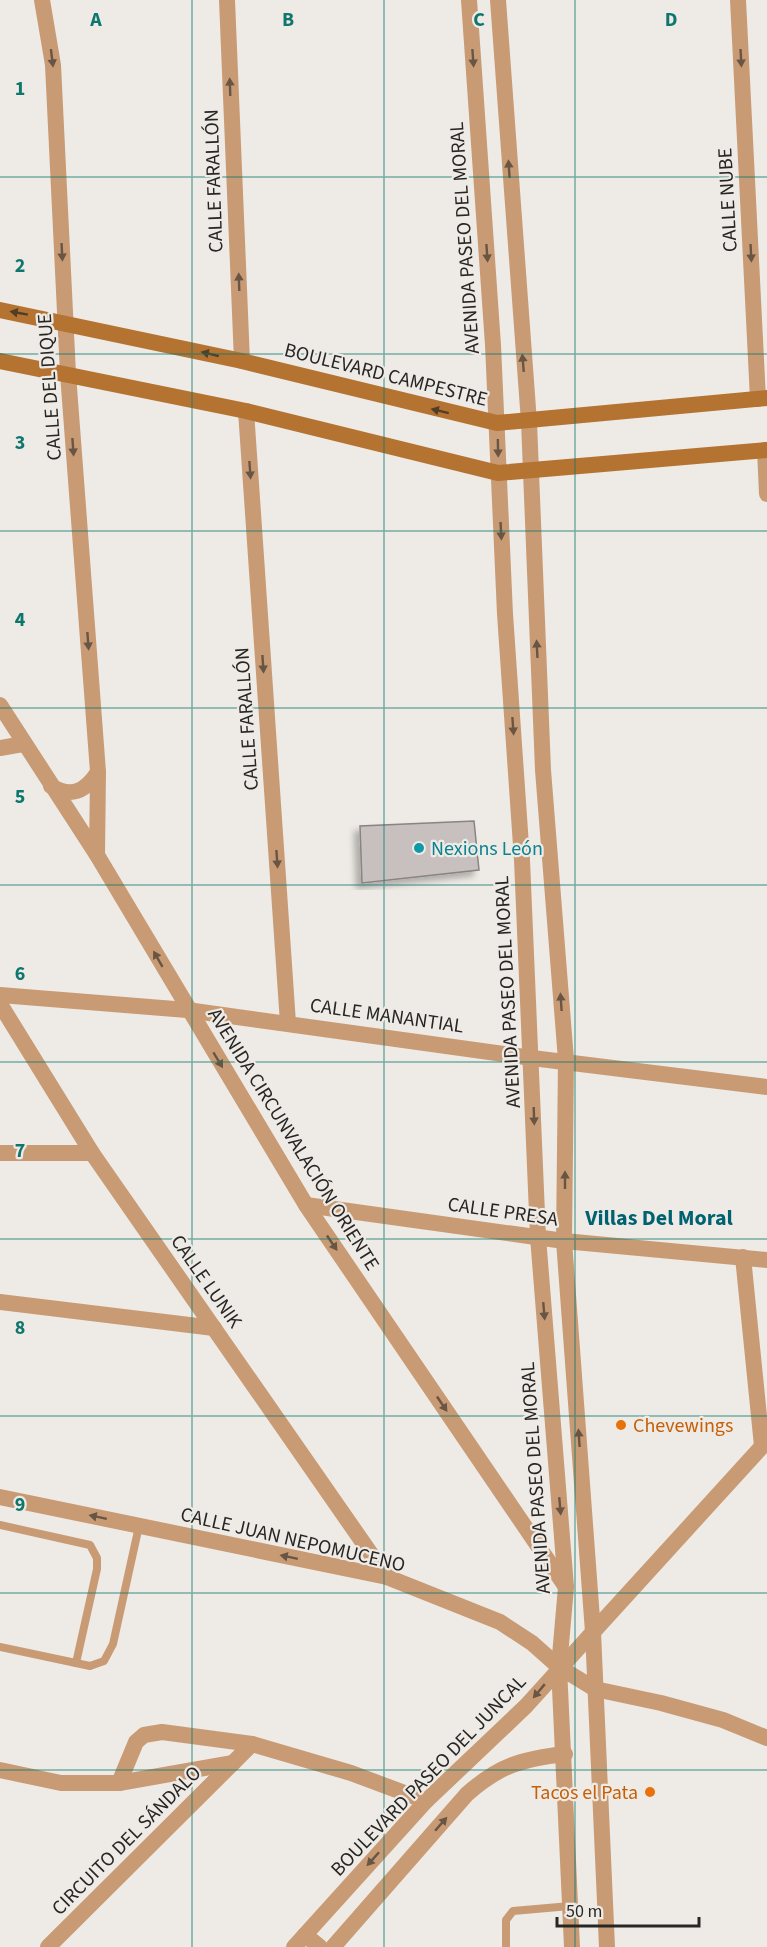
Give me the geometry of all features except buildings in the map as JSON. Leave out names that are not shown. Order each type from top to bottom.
[{"type":"main road","name":"BOULEVARD CAMPESTRE","points":[[0,310],[242,361],[497,423],[529,422],[763,398]]},
{"type":"main road","points":[[0,361],[246,411],[498,473],[766,450]]},
{"type":"street","name":"CALLE DEL DIQUE","points":[[42,0],[53,65],[68,374],[98,772],[97,855]]},
{"type":"street","name":"CALLE FARALLÓN","points":[[226,0],[242,361]]},
{"type":"street","name":"AVENIDA PASEO DEL MORAL","points":[[469,0],[497,423],[532,1058],[538,1237],[566,1587],[559,1667],[565,1754],[572,1947]]},
{"type":"street","points":[[498,0],[529,422],[529,472],[543,770],[566,1060],[564,1241],[593,1632],[607,1947]]},
{"type":"street","name":"CALLE NUBE","points":[[738,0],[763,398]]},
{"type":"street","name":"CALLE FARALLÓN","points":[[246,411],[288,1023]]},
{"type":"street","points":[[766,450],[767,494]]},
{"type":"street","name":"AVENIDA CIRCUNVALACIÓN ORIENTE","points":[[0,705],[49,785],[97,855],[187,1010],[306,1205],[566,1587]]},
{"type":"street","points":[[0,748],[23,744]]},
{"type":"street","points":[[49,785],[70,794],[86,788],[98,772]]},
{"type":"street","name":"CALLE MANANTIAL","points":[[0,995],[187,1010],[532,1058],[566,1060],[767,1087]]},
{"type":"street","name":"CALLE LUNIK","points":[[0,1004],[92,1153],[387,1577]]},
{"type":"street","points":[[0,1153],[92,1153]]},
{"type":"street","name":"CALLE PRESA","points":[[306,1205],[564,1241],[767,1260]]},
{"type":"street","points":[[743,1257],[764,1443]]},
{"type":"street","points":[[0,1302],[214,1329]]},
{"type":"street","name":"BOULEVARD PASEO DEL JUNCAL","points":[[300,1941],[426,1801],[526,1706],[764,1443]]},
{"type":"street","name":"CALLE JUAN NEPOMUCENO","points":[[0,1497],[387,1577],[500,1622],[532,1642],[559,1667],[595,1689],[723,1720],[766,1735]]},
{"type":"street","name":"CIRCUITO DEL SÁNDALO","points":[[119,1783],[136,1742],[144,1735],[153,1732],[252,1744],[320,1763],[426,1801]]},
{"type":"street","name":"CIRCUITO DEL SÁNDALO","points":[[48,1947],[252,1744]]},
{"type":"street","name":"BOULEVARD PASEO DEL JUNCAL","points":[[333,1947],[467,1794],[486,1777],[520,1760],[565,1754]]},
{"type":"street","name":"CIRCUITO DEL SÁNDALO","points":[[0,1770],[61,1783],[119,1783],[233,1763]]},
{"type":"street","points":[[300,1941],[320,1947]]},
{"type":"lane","points":[[0,1525],[90,1545],[95,1552],[97,1569],[76,1663]]},
{"type":"lane","points":[[0,1647],[76,1663],[97,1665],[109,1654],[139,1526]]},
{"type":"lane","points":[[506,1947],[506,1920],[513,1911],[570,1906]]},
{"type":"place","name":"Nexions León","points":[[419,848]]},
{"type":"place","name":"Chevewings","points":[[621,1425]]},
{"type":"place","name":"Tacos el Pata","points":[[650,1792]]},
{"type":"district","name":"Villas Del Moral","points":[[659,1217]]}]
